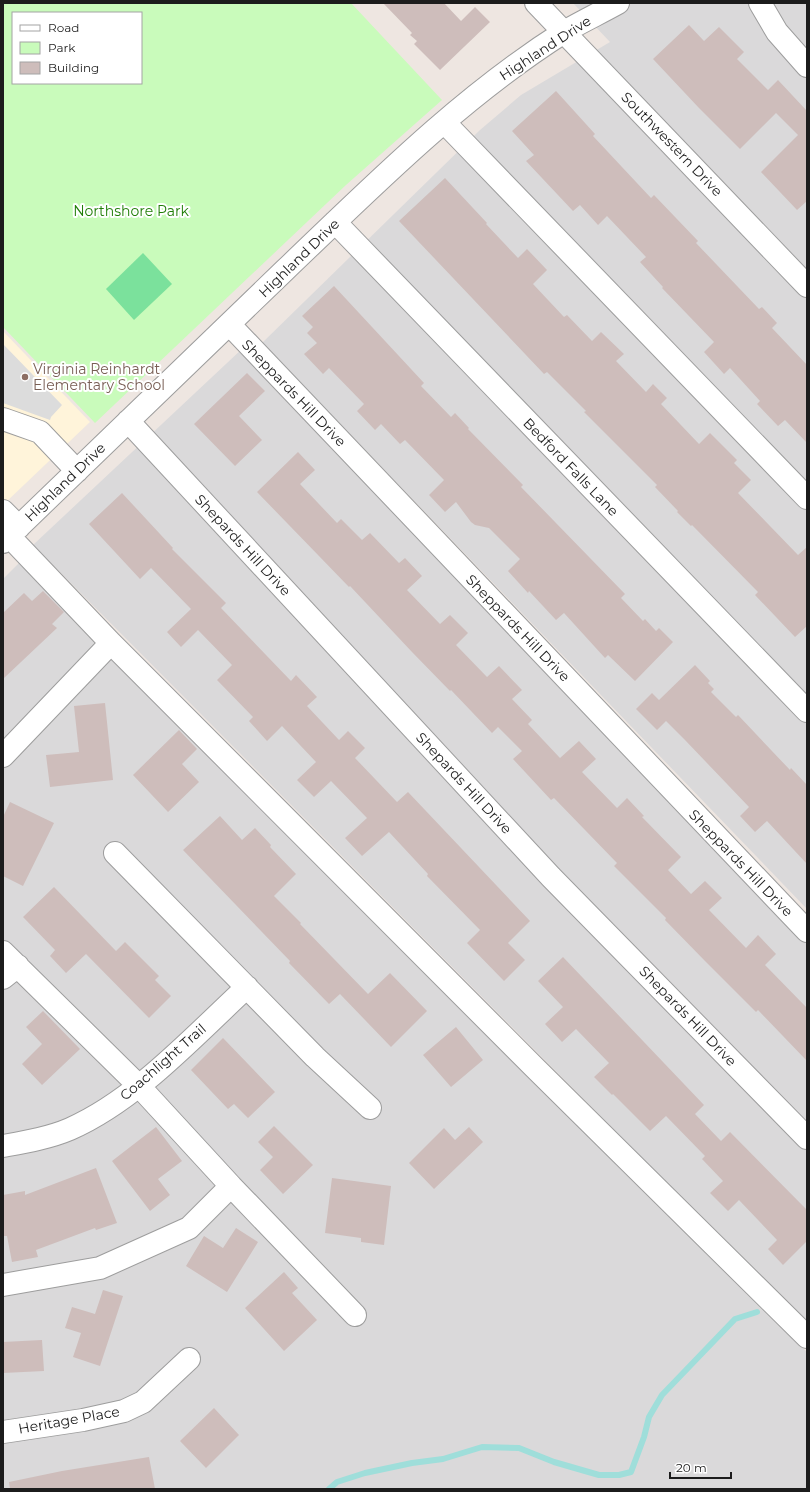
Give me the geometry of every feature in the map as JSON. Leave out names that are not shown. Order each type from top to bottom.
[{"type":"street","name":"Southwestern Drive","points":[[536,3],[807,286]]},
{"type":"street","name":"Highland Drive","points":[[10,535],[335,222],[444,122],[485,88],[565,32],[618,3]]},
{"type":"street","points":[[760,3],[777,32],[807,66]]},
{"type":"street","points":[[444,122],[807,498]]},
{"type":"street","name":"Bedford Falls Lane","points":[[335,222],[807,711]]},
{"type":"street","name":"Sheppards Hill Drive","points":[[229,324],[807,931]]},
{"type":"street","points":[[3,419],[40,432],[77,471]]},
{"type":"street","name":"Shepards Hill Drive","points":[[128,421],[551,877],[807,1138]]},
{"type":"street","points":[[3,511],[10,535],[111,643],[535,1068],[807,1337]]},
{"type":"street","points":[[3,756],[111,643]]},
{"type":"street","points":[[115,853],[315,1058],[370,1108]]},
{"type":"street","points":[[8,965],[139,1086],[231,1186],[355,1315]]},
{"type":"street","name":"Coachlight Trail","points":[[3,1146],[30,1141],[69,1129],[96,1116],[139,1086],[247,987]]},
{"type":"street","points":[[3,1285],[100,1268],[189,1228],[231,1186]]},
{"type":"street","name":"Heritage Place","points":[[3,1432],[83,1420],[124,1411],[142,1402],[189,1359]]},
{"type":"shaded area","points":[[573,3],[807,3],[807,909],[262,343],[480,130],[521,95],[610,42]]},
{"type":"shaded area","name":"Virginia Reinhardt Elementary School","points":[[3,331],[90,422],[3,505]]},
{"type":"shaded area","points":[[3,344],[62,405],[50,420],[3,403]]},
{"type":"shaded area","points":[[243,348],[807,935],[807,1324],[33,545]]},
{"type":"shaded area","points":[[20,562],[562,1110],[807,1352],[807,1489],[3,1489],[3,579]]},
{"type":"green space","name":"Northshore Park","points":[[3,3],[351,3],[442,100],[346,185],[95,423],[3,327]]},
{"type":"green space","points":[[143,253],[172,284],[134,320],[106,289]]},
{"type":"building","points":[[383,3],[444,3],[461,21],[475,7],[490,22],[440,70],[414,44],[417,41],[410,35],[412,33]]},
{"type":"building","points":[[689,25],[704,41],[719,27],[744,52],[737,59],[768,90],[778,80],[807,111],[807,201],[797,210],[761,172],[798,135],[776,113],[740,149],[653,59]]},
{"type":"building","points":[[556,91],[595,134],[593,136],[651,198],[654,195],[698,241],[696,243],[759,309],[762,307],[777,323],[772,328],[807,365],[807,443],[785,420],[778,426],[757,404],[760,401],[730,368],[724,374],[704,352],[714,342],[662,288],[663,287],[640,262],[646,257],[607,216],[598,225],[580,205],[573,211],[526,161],[534,155],[512,131]]},
{"type":"building","points":[[445,178],[518,258],[527,249],[547,270],[533,284],[564,317],[567,315],[592,341],[601,332],[624,354],[616,361],[646,392],[653,384],[667,398],[661,404],[699,444],[710,433],[737,460],[734,463],[751,480],[738,493],[798,555],[807,547],[807,626],[795,637],[755,595],[758,592],[692,525],[691,526],[677,512],[678,511],[655,487],[657,485],[584,412],[586,411],[547,372],[544,374],[399,221]]},
{"type":"building","points":[[334,286],[424,383],[421,386],[451,417],[455,413],[469,428],[468,429],[523,485],[521,487],[625,594],[621,598],[643,621],[645,619],[656,631],[659,628],[673,642],[635,681],[608,655],[605,658],[564,613],[556,620],[529,591],[528,593],[508,571],[520,559],[489,528],[475,525],[471,522],[456,502],[445,512],[429,495],[444,480],[405,440],[400,444],[381,424],[375,430],[357,411],[364,404],[329,368],[323,374],[304,354],[317,343],[307,333],[313,327],[302,316]]},
{"type":"building","points":[[247,373],[265,391],[239,416],[262,440],[235,466],[194,424]]},
{"type":"building","points":[[298,452],[315,470],[300,484],[337,523],[341,519],[362,540],[370,533],[399,563],[405,558],[422,576],[407,590],[440,624],[450,615],[468,633],[456,645],[487,677],[499,666],[522,690],[512,699],[532,720],[528,724],[560,758],[579,741],[596,759],[582,772],[617,808],[627,798],[644,816],[642,817],[681,857],[668,870],[691,894],[705,881],[722,898],[709,910],[746,948],[758,935],[776,954],[765,965],[807,1008],[807,1061],[758,1010],[756,1012],[665,920],[666,918],[614,866],[617,863],[554,798],[551,800],[513,759],[522,751],[498,727],[492,733],[257,492]]},
{"type":"building","points":[[122,493],[173,548],[172,549],[226,603],[221,608],[291,681],[296,675],[317,697],[307,706],[339,740],[348,731],[365,748],[355,758],[397,802],[408,792],[530,921],[508,943],[525,960],[504,981],[467,943],[480,930],[427,876],[428,874],[389,832],[362,856],[345,838],[367,818],[331,781],[314,797],[297,780],[316,762],[282,726],[267,741],[249,721],[253,717],[217,680],[232,665],[198,630],[181,647],[167,632],[191,609],[151,568],[140,579],[89,524]]},
{"type":"building","points":[[43,591],[64,612],[52,624],[57,628],[3,679],[3,613],[24,593],[32,601]]},
{"type":"building","points":[[695,665],[710,681],[708,683],[714,689],[711,692],[736,717],[738,715],[790,770],[791,768],[807,785],[807,864],[767,821],[755,832],[740,816],[749,807],[666,721],[657,730],[636,709],[652,693],[659,700]]},
{"type":"building","points":[[105,703],[113,780],[50,787],[46,755],[79,752],[74,706]]},
{"type":"building","points":[[179,730],[197,749],[182,764],[199,782],[168,812],[133,775]]},
{"type":"building","points":[[10,802],[54,823],[23,886],[3,876],[3,817]]},
{"type":"building","points":[[220,816],[242,840],[255,828],[271,845],[270,847],[296,874],[274,896],[368,994],[390,973],[427,1011],[391,1047],[340,994],[329,1004],[289,963],[290,961],[183,850]]},
{"type":"building","points":[[54,887],[116,951],[125,942],[159,976],[155,980],[171,996],[149,1018],[86,954],[66,973],[50,956],[55,950],[23,917]]},
{"type":"building","points":[[563,957],[704,1105],[695,1114],[721,1141],[730,1132],[807,1210],[807,1241],[783,1265],[768,1249],[777,1240],[739,1200],[728,1211],[710,1193],[723,1181],[702,1159],[705,1156],[666,1116],[650,1131],[594,1077],[609,1063],[576,1029],[562,1042],[545,1024],[563,1007],[538,981]]},
{"type":"building","points":[[43,1011],[80,1049],[42,1085],[22,1064],[42,1044],[26,1027]]},
{"type":"building","points":[[456,1027],[483,1060],[451,1087],[423,1055]]},
{"type":"building","points":[[223,1038],[275,1092],[248,1118],[234,1104],[228,1109],[191,1070]]},
{"type":"building","points":[[274,1126],[313,1165],[283,1194],[260,1170],[273,1157],[258,1142]]},
{"type":"building","points":[[156,1127],[182,1161],[158,1179],[170,1195],[150,1211],[112,1161]]},
{"type":"building","points":[[469,1127],[483,1142],[434,1189],[409,1163],[444,1128],[455,1140]]},
{"type":"building","points":[[96,1168],[117,1223],[96,1230],[95,1228],[36,1250],[38,1257],[12,1262],[7,1236],[3,1236],[3,1195],[25,1191],[25,1195]]},
{"type":"building","points":[[332,1178],[391,1186],[384,1245],[361,1242],[361,1238],[325,1233]]},
{"type":"building","points":[[236,1228],[258,1242],[227,1292],[186,1266],[204,1236],[223,1248]]},
{"type":"building","points":[[284,1272],[298,1288],[292,1293],[317,1320],[284,1351],[245,1308]]},
{"type":"building","points":[[103,1290],[123,1296],[100,1366],[73,1357],[81,1333],[65,1328],[72,1307],[95,1314]]},
{"type":"building","points":[[42,1340],[44,1371],[3,1373],[3,1342]]},
{"type":"building","points":[[214,1408],[239,1435],[206,1468],[180,1441]]},
{"type":"building","points":[[149,1457],[155,1489],[10,1489],[9,1482],[62,1471]]},
{"type":"waterway","points":[[329,1489],[337,1482],[365,1473],[412,1463],[443,1459],[482,1447],[519,1448],[554,1462],[599,1475],[619,1475],[631,1472],[644,1437],[649,1417],[662,1395],[735,1319],[757,1312]]},
{"type":"place","name":"Virginia Reinhardt Elementary School","points":[[25,377]]}]
